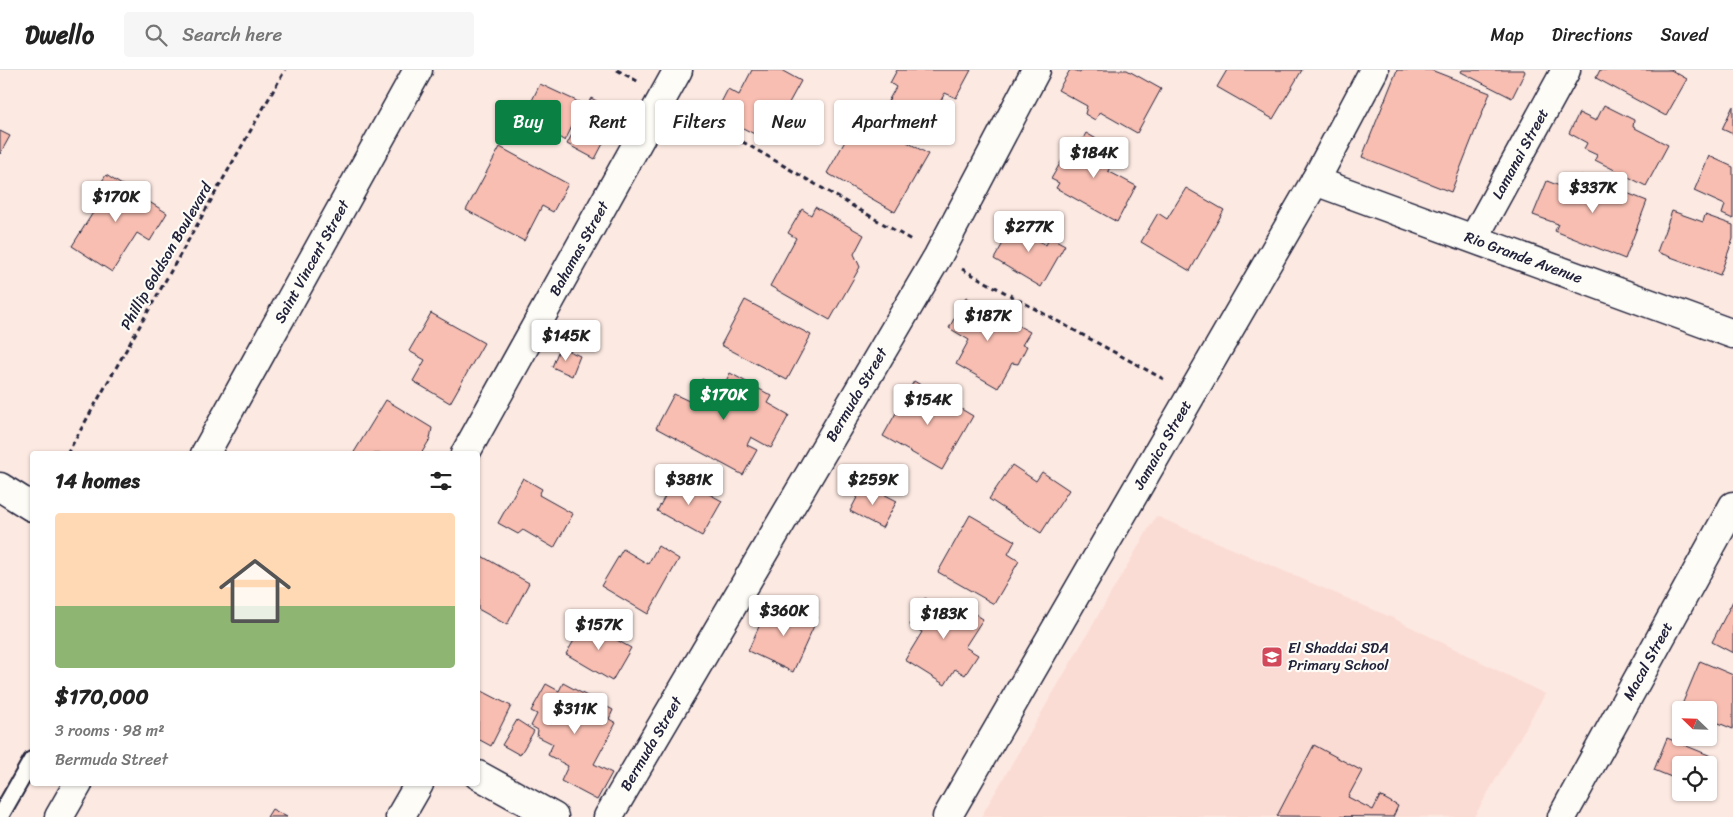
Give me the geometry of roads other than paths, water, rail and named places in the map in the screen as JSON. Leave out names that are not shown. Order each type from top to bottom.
[{"type":"street","name":"Saint Vincent Street","points":[[208,451],[418,70]]},
{"type":"street","name":"Bahamas Street","points":[[467,451],[678,70]]},
{"type":"street","name":"Bermuda Street","points":[[608,817],[938,256],[1036,70]]},
{"type":"street","name":"Jamaica Street","points":[[947,817],[1315,181],[1374,70]]},
{"type":"street","name":"Lamanai Street","points":[[1474,238],[1566,70]]},
{"type":"street","name":"Rio Grande Avenue","points":[[1315,181],[1733,334]]},
{"type":"street","points":[[0,487],[30,506]]},
{"type":"street","name":"Macal Street","points":[[1562,817],[1733,506]]},
{"type":"street","points":[[480,776],[554,817]]},
{"type":"street","points":[[59,817],[77,786]]},
{"type":"street","points":[[400,817],[418,786]]},
{"type":"lane","points":[[0,816],[30,764]]},
{"type":"place","name":"El Shaddai SDA Primary School","points":[[1272,657]]}]
